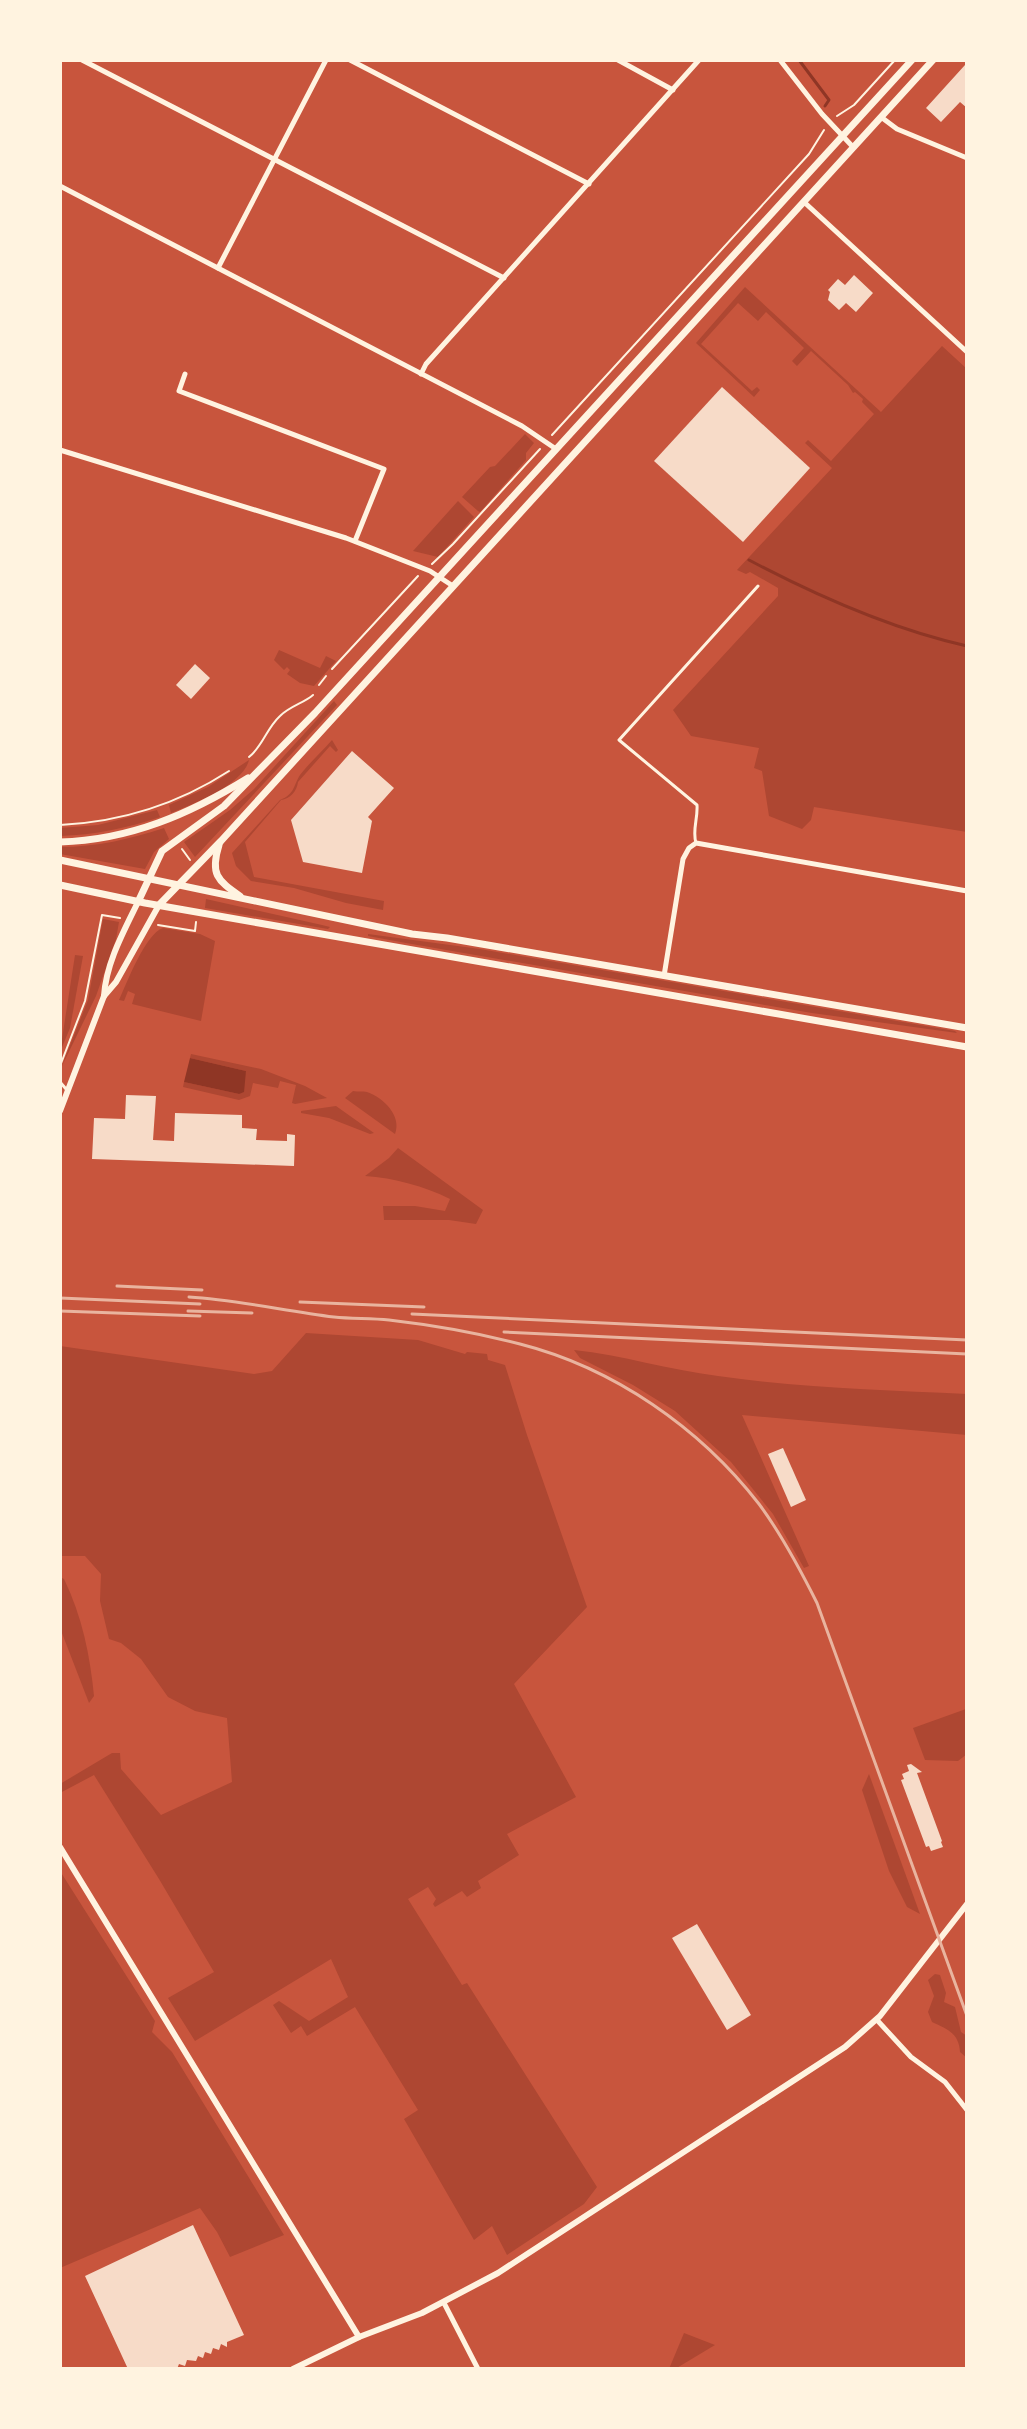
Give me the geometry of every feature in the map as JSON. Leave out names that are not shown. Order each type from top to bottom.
[{"type":"main road","points":[[138,902],[162,851],[224,806],[315,713],[912,60]]},
{"type":"main road","points":[[159,905],[221,841],[933,60]]},
{"type":"main road","points":[[60,842],[104,838],[149,827],[202,806],[256,773]]},
{"type":"main road","points":[[221,841],[214,861],[217,876],[222,884],[245,900]]},
{"type":"main road","points":[[60,860],[412,934],[967,1028]]},
{"type":"main road","points":[[60,885],[138,902],[967,1047]]},
{"type":"street","points":[[82,60],[504,278]]},
{"type":"street","points":[[218,268],[326,60]]},
{"type":"street","points":[[350,60],[589,184]]},
{"type":"street","points":[[618,60],[674,90]]},
{"type":"street","points":[[421,374],[426,364],[699,60]]},
{"type":"street","points":[[780,60],[853,147]]},
{"type":"street","points":[[881,117],[897,129],[967,158]]},
{"type":"street","points":[[60,186],[522,426],[556,449]]},
{"type":"street","points":[[804,202],[967,352]]},
{"type":"street","points":[[185,374],[179,391],[384,469],[355,541]]},
{"type":"street","points":[[60,450],[355,541],[440,576],[453,586]]},
{"type":"street","points":[[664,976],[683,859],[696,843],[967,891]]},
{"type":"street","points":[[60,1111],[104,996],[111,963],[138,902]]},
{"type":"street","points":[[104,996],[116,982],[159,905]]},
{"type":"street","points":[[60,1847],[359,2337]]},
{"type":"street","points":[[293,2369],[359,2337],[444,2303],[498,2273],[845,2047],[877,2020],[967,1904]]},
{"type":"street","points":[[877,2020],[911,2057],[945,2082],[967,2110]]},
{"type":"street","points":[[444,2303],[478,2369]]},
{"type":"lane","points":[[696,843],[697,805],[619,740],[758,586]]},
{"type":"lane","points":[[60,1082],[68,1093]]},
{"type":"path","points":[[861,97],[895,60]]},
{"type":"path","points":[[553,434],[804,158]]},
{"type":"path","points":[[435,562],[538,451]]},
{"type":"path","points":[[332,669],[416,577]]},
{"type":"path","points":[[319,685],[326,676]]},
{"type":"path","points":[[249,757],[259,749],[266,732],[279,717],[313,695]]},
{"type":"path","points":[[60,825],[104,821],[161,806],[229,771]]},
{"type":"path","points":[[179,845],[190,860]]},
{"type":"path","points":[[60,1066],[85,1001],[102,915],[119,918]]},
{"type":"path","points":[[159,925],[195,931],[197,918]]},
{"type":"shaded area","points":[[745,287],[881,412],[942,346],[967,369],[967,832],[814,807],[811,820],[802,829],[769,816],[762,771],[754,768],[759,748],[691,736],[673,710],[778,596],[778,588],[750,572],[746,574],[737,570],[832,468],[805,443],[808,440],[831,461],[874,414],[862,402],[863,399],[811,351],[797,366],[792,361],[804,348],[766,312],[758,321],[738,303],[701,344],[752,391],[757,387],[760,390],[754,397],[696,343]]},
{"type":"shaded area","points":[[525,434],[534,443],[526,453],[526,460],[478,511],[462,497]]},
{"type":"shaded area","points":[[458,501],[474,517],[438,557],[413,551]]},
{"type":"shaded area","points":[[279,650],[320,668],[326,656],[336,661],[314,686],[300,683],[287,674],[290,670],[287,667],[284,670],[274,660]]},
{"type":"shaded area","points":[[334,701],[337,705],[195,857],[184,842],[254,789]]},
{"type":"shaded area","points":[[332,740],[338,750],[336,752],[330,746],[298,782],[292,794],[281,800],[245,842],[254,877],[384,901],[383,910],[251,881],[236,866],[232,853],[280,800],[291,792],[300,775]]},
{"type":"shaded area","points":[[249,760],[245,769],[227,785],[171,813],[169,805],[208,787]]},
{"type":"shaded area","points":[[157,810],[160,817],[136,824],[60,836],[60,828],[98,825]]},
{"type":"shaded area","points":[[164,828],[169,839],[154,852],[145,869],[60,854],[60,847],[113,842]]},
{"type":"shaded area","points":[[206,899],[330,927],[205,908]]},
{"type":"shaded area","points":[[103,919],[119,922],[116,939],[96,996],[61,1068],[88,1000]]},
{"type":"shaded area","points":[[163,928],[200,934],[215,941],[201,1021],[132,1004],[135,994],[128,991],[124,1001],[119,1000],[143,949]]},
{"type":"shaded area","points":[[368,934],[480,949],[957,1033],[812,1013]]},
{"type":"shaded area","points":[[75,955],[83,956],[70,1028],[60,1052]]},
{"type":"shaded area","points":[[191,1054],[261,1069],[327,1098],[292,1103],[296,1085],[280,1081],[278,1088],[253,1083],[250,1096],[239,1100],[183,1087],[184,1082],[239,1094],[246,1071],[190,1058]]},
{"type":"shaded area","points":[[190,1058],[246,1071],[244,1092],[239,1094],[184,1082]]},
{"type":"shaded area","points":[[353,1091],[367,1092],[390,1108],[396,1121],[395,1134],[345,1098]]},
{"type":"shaded area","points":[[336,1106],[374,1133],[329,1118],[301,1113]]},
{"type":"shaded area","points":[[398,1148],[483,1210],[476,1224],[449,1220],[384,1220],[383,1206],[415,1206],[445,1211],[450,1199],[409,1183],[365,1176]]},
{"type":"shaded area","points":[[306,1333],[418,1340],[465,1354],[487,1354],[488,1360],[505,1365],[587,1607],[514,1684],[576,1797],[507,1834],[519,1855],[478,1881],[481,1888],[467,1897],[462,1891],[435,1907],[436,1899],[428,1887],[408,1899],[462,1985],[467,1983],[597,2187],[584,2204],[507,2255],[492,2226],[474,2240],[404,2119],[418,2110],[355,2007],[307,2036],[301,2026],[291,2033],[273,2005],[279,2001],[309,2021],[348,1997],[331,1959],[195,2041],[168,1998],[214,1972],[94,1775],[60,1793],[60,1784],[112,1753],[120,1753],[121,1769],[161,1815],[232,1782],[227,1718],[195,1711],[168,1697],[141,1659],[121,1643],[109,1639],[100,1601],[101,1574],[85,1556],[60,1556],[60,1346],[254,1374],[272,1371]]},
{"type":"shaded area","points":[[574,1350],[749,1380],[967,1394],[967,1435],[742,1415],[809,1566],[804,1568],[773,1514],[731,1462],[675,1411],[580,1358]]},
{"type":"shaded area","points":[[60,1577],[64,1579],[76,1607],[84,1636],[94,1696],[89,1703],[60,1628]]},
{"type":"shaded area","points":[[966,1709],[967,1754],[958,1761],[925,1760],[913,1728]]},
{"type":"shaded area","points":[[869,1774],[920,1914],[907,1907],[889,1871],[862,1790]]},
{"type":"shaded area","points":[[60,1871],[155,2021],[152,2032],[172,2052],[284,2235],[230,2257],[200,2208],[60,2268]]},
{"type":"shaded area","points":[[935,1974],[940,1975],[946,1993],[944,2002],[955,2007],[961,2032],[967,2036],[967,2058],[960,2052],[955,2036],[932,2022],[928,2012],[934,1996],[928,1980]]},
{"type":"shaded area","points":[[684,2333],[715,2345],[675,2369],[669,2369]]},
{"type":"building","points":[[965,65],[967,108],[960,102],[941,122],[926,108]]},
{"type":"building","points":[[854,275],[873,293],[856,312],[846,303],[839,310],[828,300],[828,290],[838,279],[845,285]]},
{"type":"building","points":[[722,387],[810,468],[743,542],[654,461]]},
{"type":"building","points":[[195,664],[210,678],[191,699],[176,685]]},
{"type":"building","points":[[352,751],[394,788],[368,817],[372,821],[362,873],[303,862],[291,820]]},
{"type":"building","points":[[126,1095],[156,1096],[153,1140],[174,1141],[175,1113],[242,1115],[242,1128],[257,1129],[256,1140],[287,1141],[287,1134],[295,1135],[294,1166],[92,1159],[94,1118],[125,1119]]},
{"type":"building","points":[[783,1448],[806,1500],[791,1507],[768,1454]]},
{"type":"building","points":[[911,1764],[922,1772],[917,1773],[942,1841],[943,1847],[931,1851],[929,1846],[926,1847],[901,1780],[904,1779],[902,1774],[909,1771],[907,1765]]},
{"type":"building","points":[[697,1924],[751,2015],[727,2030],[672,1938]]},
{"type":"building","points":[[193,2225],[244,2335],[227,2342],[227,2347],[221,2344],[219,2350],[213,2348],[211,2354],[205,2352],[203,2358],[198,2356],[196,2361],[187,2360],[185,2366],[179,2364],[177,2369],[128,2369],[85,2276]]},
{"type":"waterway","points":[[799,60],[829,100],[825,106]]},
{"type":"waterway","points":[[749,560],[855,610],[967,646]]},
{"type":"railway","points":[[117,1286],[202,1290]]},
{"type":"railway","points":[[189,1297],[334,1317],[422,1324],[520,1344],[589,1368],[621,1385],[653,1404],[710,1450],[759,1504],[790,1552],[817,1603],[967,2016]]},
{"type":"railway","points":[[60,1298],[200,1304]]},
{"type":"railway","points":[[300,1302],[424,1307]]},
{"type":"railway","points":[[60,1311],[200,1316]]},
{"type":"railway","points":[[188,1311],[252,1313]]},
{"type":"railway","points":[[412,1314],[967,1340]]},
{"type":"railway","points":[[504,1332],[967,1354]]}]
